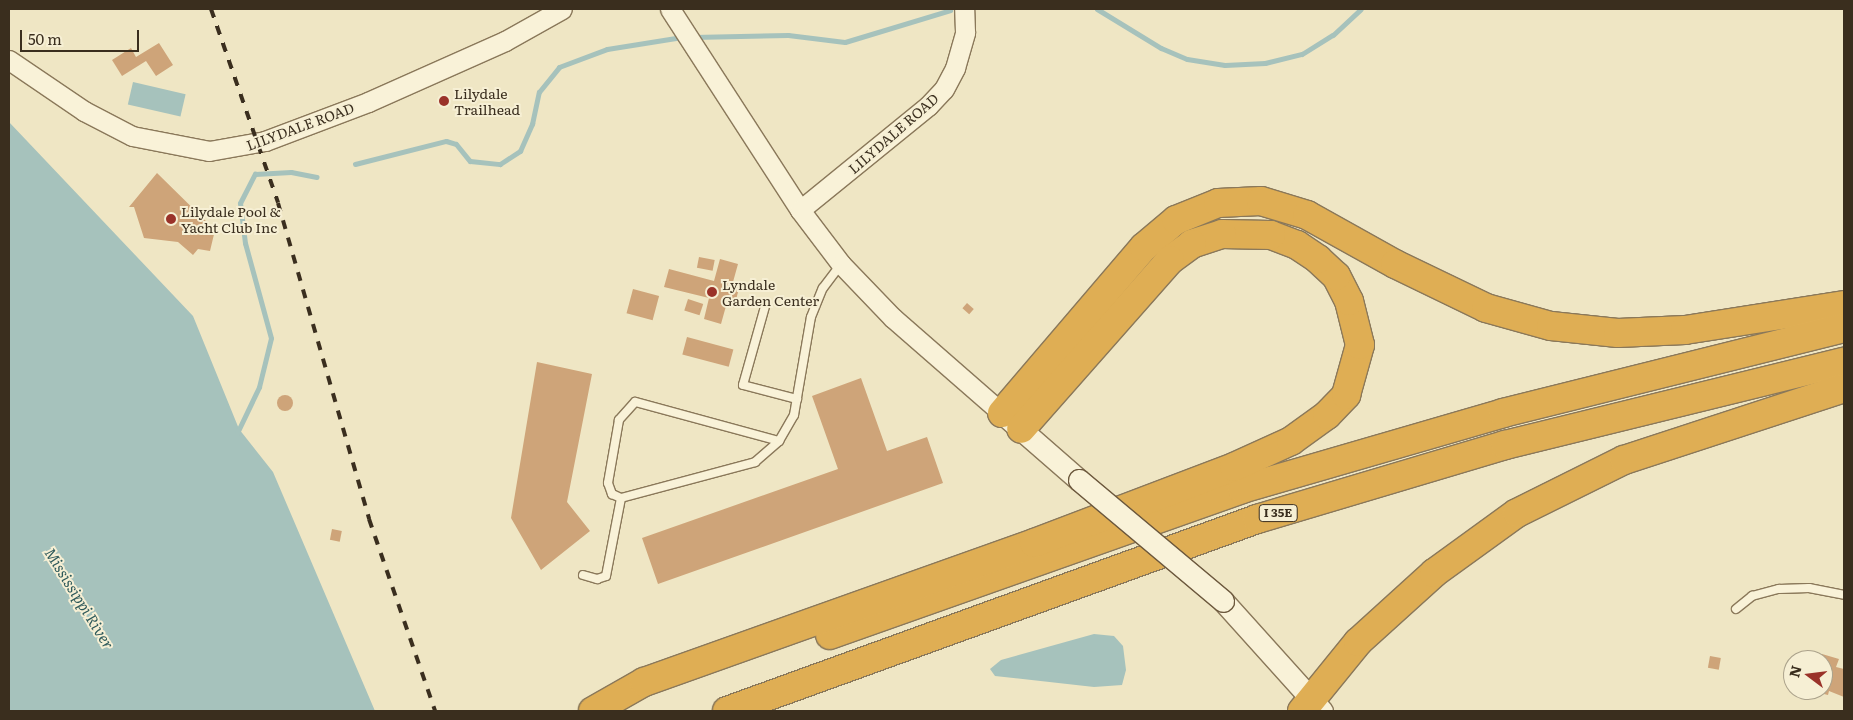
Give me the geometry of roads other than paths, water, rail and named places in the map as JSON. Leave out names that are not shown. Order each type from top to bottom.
[{"type":"highway","points":[[1011,421],[1144,248],[1176,220],[1218,203],[1261,201],[1307,216],[1395,264],[1486,308],[1551,326],[1618,333],[1685,330],[1844,305]]},
{"type":"highway","points":[[593,711],[644,682],[1034,543],[1234,467],[1291,441],[1327,415],[1346,395],[1360,345],[1349,301],[1336,276],[1318,259],[1297,245],[1271,235],[1222,234],[1192,244],[1170,260],[1011,421]]},
{"type":"highway","name":"I 35E","points":[[608,711],[1242,489],[1503,414],[1844,328]]},
{"type":"highway","name":"I 35E","points":[[727,711],[1257,519],[1504,445],[1844,362]]},
{"type":"highway","points":[[1313,707],[1358,642],[1434,573],[1517,513],[1624,460],[1844,388]]},
{"type":"main road","points":[[1011,421],[1223,601],[1313,707]]},
{"type":"street","name":"LILYDALE ROAD","points":[[9,60],[84,112],[132,136],[209,151],[265,141],[368,102],[505,41],[562,9]]},
{"type":"street","points":[[670,9],[759,142],[800,210],[841,264],[893,318],[1011,421]]},
{"type":"street","name":"LILYDALE ROAD","points":[[800,210],[928,106],[944,88],[955,68],[965,32],[964,9]]},
{"type":"lane","points":[[779,441],[635,402],[619,420],[608,468],[612,494],[620,498],[755,462],[779,441],[794,415],[811,316],[823,288],[841,264]]},
{"type":"lane","points":[[766,303],[743,385],[796,399]]},
{"type":"lane","points":[[583,576],[597,579],[606,576],[620,498]]},
{"type":"lane","points":[[1736,609],[1752,596],[1779,589],[1810,588],[1844,594]]},
{"type":"water","points":[[133,82],[186,94],[180,117],[128,104]]},
{"type":"water","name":"Mississippi River","points":[[9,122],[193,316],[239,429],[273,472],[375,711],[9,711]]},
{"type":"water","points":[[1094,634],[1114,636],[1123,646],[1126,670],[1122,685],[1094,687],[995,676],[990,669],[1001,660]]},
{"type":"waterway","points":[[1097,9],[1161,48],[1187,59],[1225,65],[1265,63],[1302,54],[1333,35],[1361,9]]},
{"type":"waterway","points":[[693,37],[788,35],[845,42],[950,10]]},
{"type":"waterway","points":[[355,164],[446,141],[456,144],[470,161],[500,164],[520,151],[532,124],[539,92],[559,67],[607,49],[682,37]]},
{"type":"waterway","points":[[237,433],[259,387],[271,338],[245,243],[240,203],[255,174],[291,172],[317,177]]},
{"type":"railway","points":[[211,9],[278,203],[369,519],[435,711]]},
{"type":"place","name":"Lilydale Trailhead","points":[[444,101]]},
{"type":"place","name":"Lilydale Pool & Yacht Club Inc","points":[[171,219]]},
{"type":"place","name":"Lyndale Garden Center","points":[[712,292]]}]
